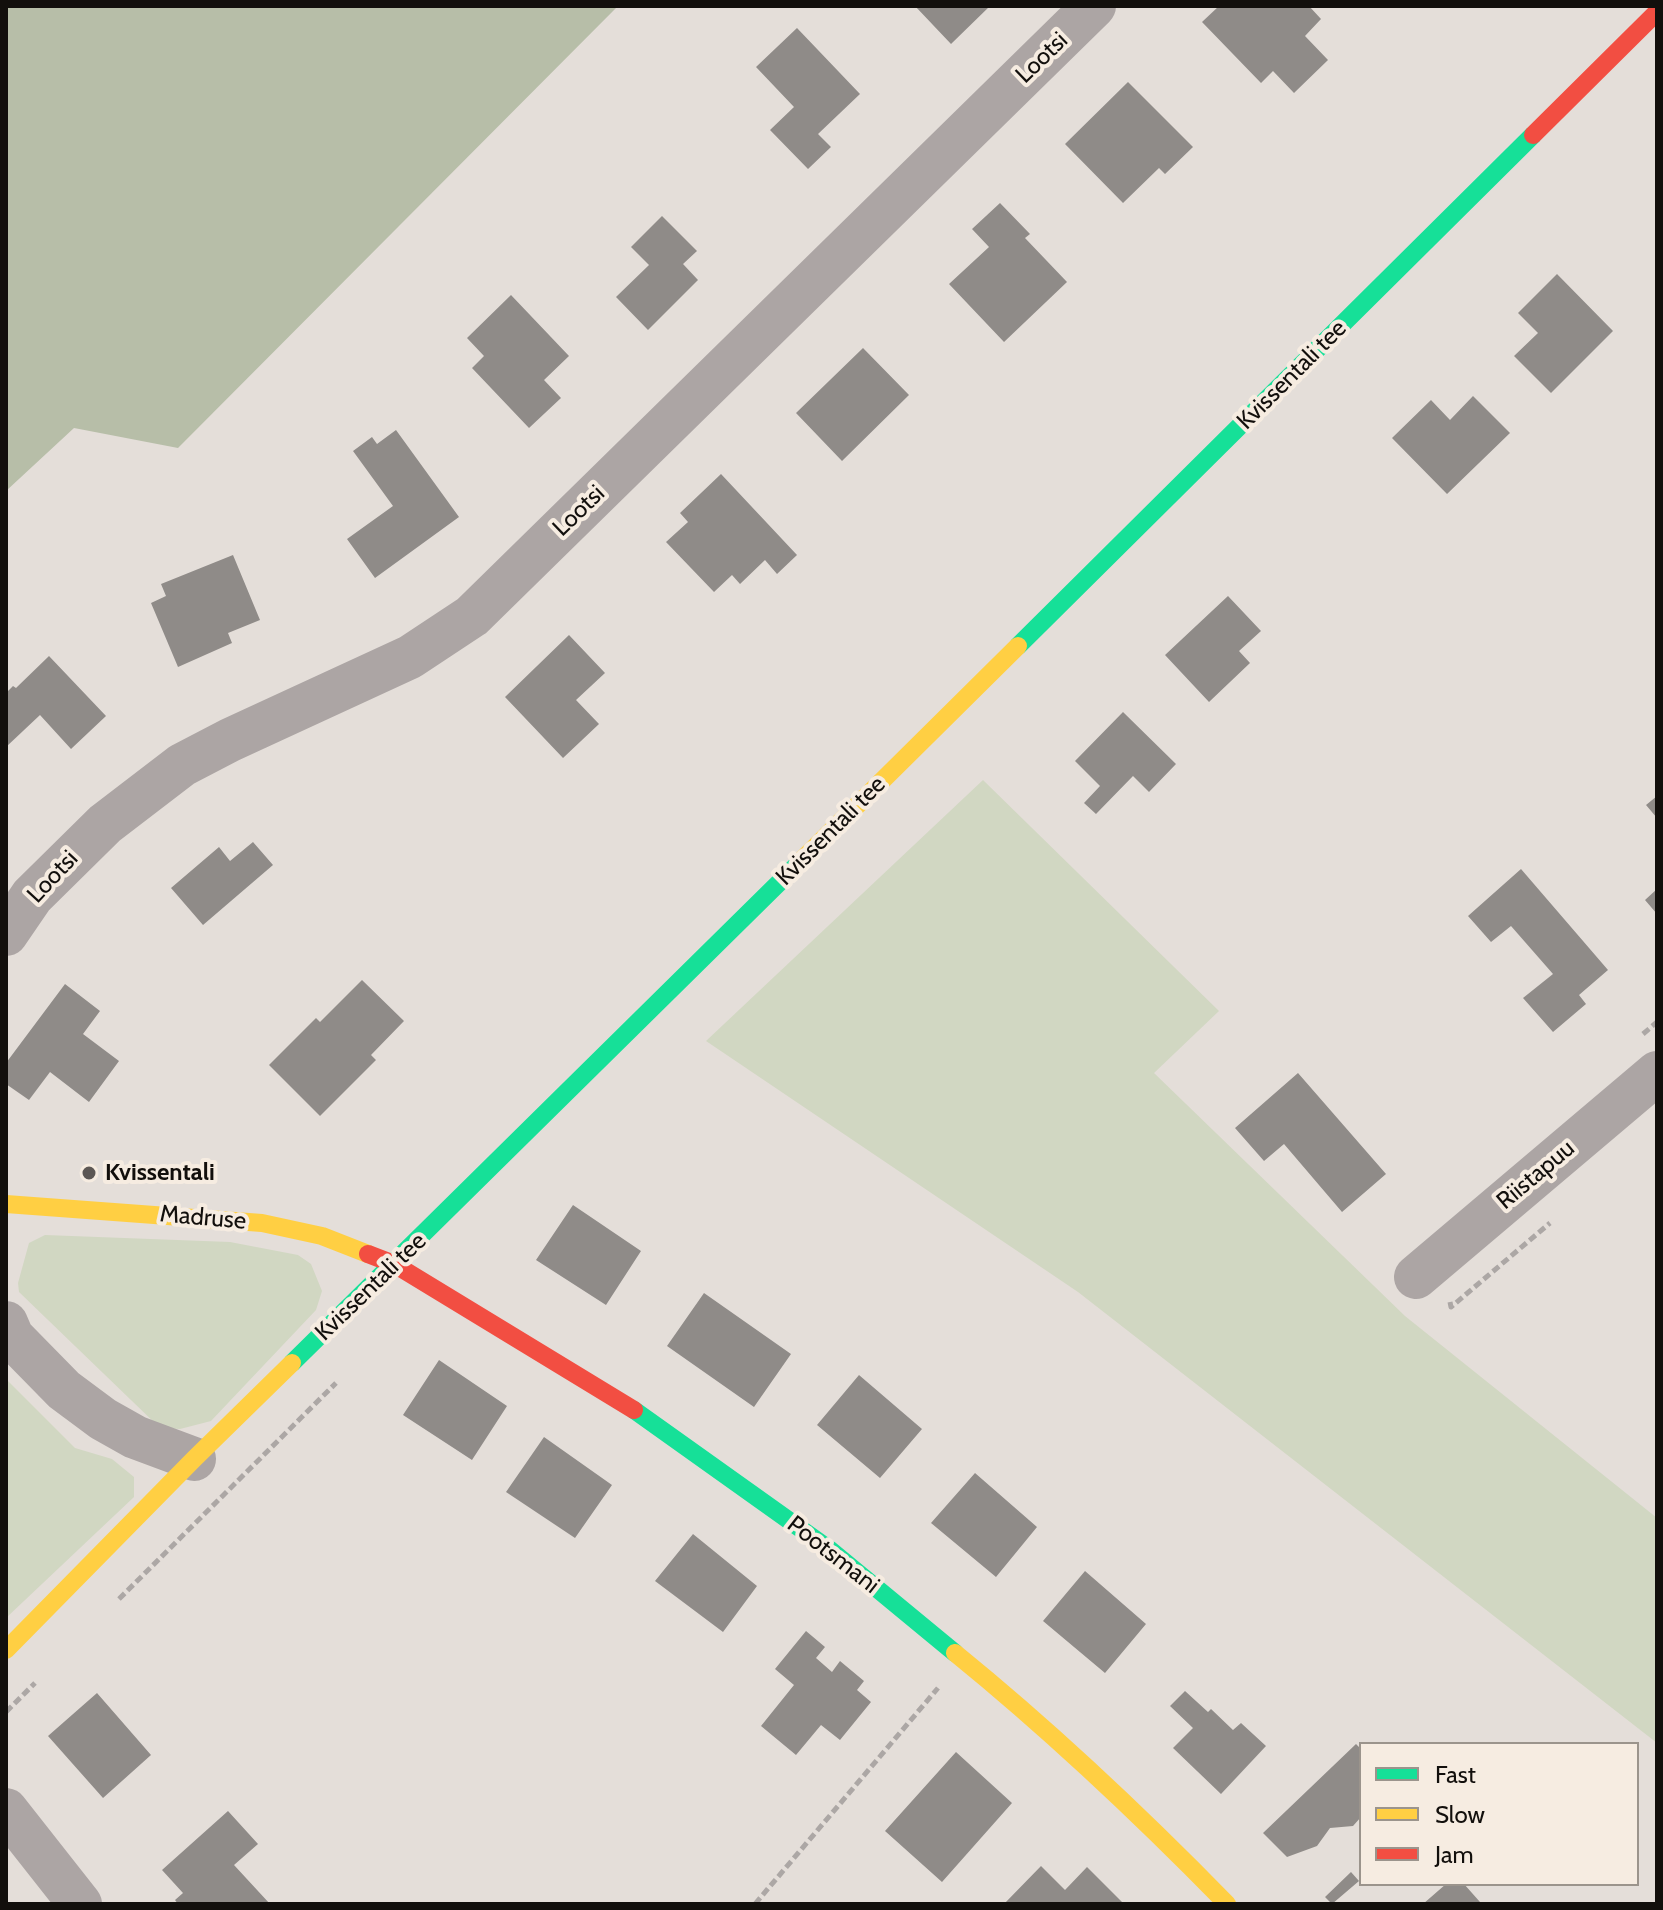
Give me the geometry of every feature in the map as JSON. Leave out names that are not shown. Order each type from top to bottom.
[{"type":"street","name":"Lootsi","points":[[6,934],[32,896],[105,824],[182,765],[410,657],[472,616],[1094,6]]},
{"type":"street","name":"Kvissentali tee","points":[[6,1650],[194,1459],[1657,12]]},
{"type":"street","name":"Riistapuu","points":[[1416,1277],[1657,1073]]},
{"type":"street","name":"Madruse","points":[[6,1204],[262,1223],[322,1236],[394,1264]]},
{"type":"street","name":"Pootsmani","points":[[394,1264],[621,1401],[829,1549],[1024,1709],[1227,1904]]},
{"type":"street","points":[[6,1323],[12,1337],[64,1390],[103,1419],[135,1437],[194,1459]]},
{"type":"street","points":[[6,1810],[80,1904]]},
{"type":"path","points":[[755,1904],[962,1658]]},
{"type":"green space","points":[[6,6],[618,6],[178,448],[74,428],[6,491]]},
{"type":"green space","points":[[983,780],[1219,1011],[1154,1073],[1405,1316],[1657,1518],[1657,1743],[1078,1292],[706,1041]]},
{"type":"green space","points":[[45,1235],[230,1242],[298,1255],[311,1264],[322,1291],[316,1310],[211,1421],[180,1429],[160,1428],[19,1292],[18,1283],[29,1243]]},
{"type":"green space","points":[[6,1379],[75,1448],[112,1459],[134,1477],[134,1497],[6,1618]]},
{"type":"building","points":[[915,6],[990,6],[951,44]]},
{"type":"building","points":[[1219,6],[1309,6],[1321,19],[1305,36],[1328,60],[1294,93],[1273,71],[1261,83],[1202,22]]},
{"type":"building","points":[[797,28],[860,94],[818,134],[831,147],[808,169],[770,130],[794,107],[756,67]]},
{"type":"building","points":[[1128,82],[1193,147],[1165,174],[1159,168],[1123,203],[1065,144]]},
{"type":"building","points":[[1000,203],[1030,234],[1025,238],[1067,282],[1004,342],[949,284],[989,247],[972,229]]},
{"type":"building","points":[[662,216],[697,251],[683,264],[698,280],[648,330],[616,297],[649,265],[631,247]]},
{"type":"building","points":[[1557,274],[1613,331],[1551,393],[1514,356],[1538,333],[1518,313]]},
{"type":"building","points":[[511,295],[569,356],[544,380],[561,398],[529,428],[472,368],[484,356],[467,338]]},
{"type":"building","points":[[863,348],[909,395],[842,461],[796,413]]},
{"type":"building","points":[[1473,396],[1510,433],[1447,494],[1392,438],[1431,400],[1450,420]]},
{"type":"building","points":[[396,430],[459,517],[375,578],[347,539],[393,506],[353,451],[372,437],[377,444]]},
{"type":"building","points":[[721,474],[797,555],[777,574],[765,560],[740,584],[732,575],[714,592],[666,542],[688,522],[680,513]]},
{"type":"building","points":[[233,555],[260,620],[228,633],[232,643],[178,667],[151,603],[166,596],[161,584]]},
{"type":"building","points":[[1228,596],[1261,631],[1239,651],[1250,663],[1209,702],[1165,655]]},
{"type":"building","points":[[569,635],[605,673],[576,700],[599,724],[563,758],[505,697]]},
{"type":"building","points":[[49,656],[106,716],[71,749],[40,715],[6,747],[6,693],[13,686],[16,688]]},
{"type":"building","points":[[1123,712],[1176,764],[1149,792],[1133,776],[1096,814],[1084,803],[1100,786],[1075,761]]},
{"type":"building","points":[[1657,796],[1657,818],[1646,805]]},
{"type":"building","points":[[253,842],[273,865],[203,925],[171,888],[219,847],[230,861]]},
{"type":"building","points":[[1521,869],[1608,970],[1579,995],[1586,1004],[1553,1032],[1523,998],[1553,974],[1511,926],[1491,942],[1468,916]]},
{"type":"building","points":[[1657,889],[1657,914],[1645,900]]},
{"type":"building","points":[[362,980],[404,1021],[371,1055],[376,1060],[320,1116],[269,1065],[316,1018],[320,1022]]},
{"type":"building","points":[[65,984],[100,1011],[83,1034],[119,1061],[89,1102],[50,1072],[29,1100],[6,1084],[6,1063]]},
{"type":"building","points":[[1298,1073],[1386,1174],[1342,1212],[1284,1144],[1264,1161],[1235,1128]]},
{"type":"building","points":[[573,1205],[641,1251],[606,1305],[536,1260]]},
{"type":"building","points":[[704,1293],[791,1354],[754,1407],[667,1346]]},
{"type":"building","points":[[439,1360],[507,1406],[472,1460],[403,1415]]},
{"type":"building","points":[[859,1375],[922,1429],[880,1478],[817,1425]]},
{"type":"building","points":[[544,1437],[612,1485],[575,1538],[506,1492]]},
{"type":"building","points":[[975,1473],[1037,1527],[996,1577],[931,1523]]},
{"type":"building","points":[[693,1534],[757,1586],[723,1632],[655,1581]]},
{"type":"building","points":[[1085,1571],[1146,1624],[1105,1673],[1043,1621]]},
{"type":"building","points":[[806,1631],[825,1647],[816,1658],[832,1672],[840,1661],[864,1681],[857,1690],[871,1702],[840,1740],[821,1725],[796,1755],[761,1726],[794,1685],[775,1669]]},
{"type":"building","points":[[1185,1691],[1208,1712],[1211,1709],[1233,1730],[1241,1723],[1266,1746],[1221,1794],[1173,1748],[1193,1728],[1170,1706]]},
{"type":"building","points":[[97,1693],[151,1755],[103,1798],[48,1736]]},
{"type":"building","points":[[1356,1744],[1359,1747],[1359,1819],[1353,1826],[1330,1828],[1317,1846],[1287,1857],[1263,1833]]},
{"type":"building","points":[[956,1752],[1012,1803],[942,1882],[885,1831]]},
{"type":"building","points":[[228,1811],[258,1844],[234,1865],[270,1904],[178,1904],[175,1900],[183,1893],[162,1870]]},
{"type":"building","points":[[1041,1866],[1065,1890],[1087,1867],[1124,1904],[1004,1904]]},
{"type":"building","points":[[1351,1872],[1359,1881],[1332,1904],[1325,1897]]},
{"type":"building","points":[[1444,1886],[1466,1886],[1480,1902],[1478,1904],[1423,1904]]},
{"type":"traffic: fast","points":[[1018,646],[1533,135]]},
{"type":"traffic: fast","points":[[292,1363],[801,861]]},
{"type":"traffic: fast","points":[[634,1410],[829,1549],[955,1653]]},
{"type":"traffic: slow","points":[[801,861],[1018,646]]},
{"type":"traffic: slow","points":[[6,1204],[262,1223],[322,1236],[368,1254]]},
{"type":"traffic: slow","points":[[6,1650],[292,1363]]},
{"type":"traffic: slow","points":[[955,1653],[1095,1775],[1227,1904]]},
{"type":"traffic: jam","points":[[1533,135],[1657,12]]},
{"type":"traffic: jam","points":[[368,1254],[394,1264],[634,1410]]},
{"type":"place","name":"Kvissentali","points":[[89,1173]]}]
